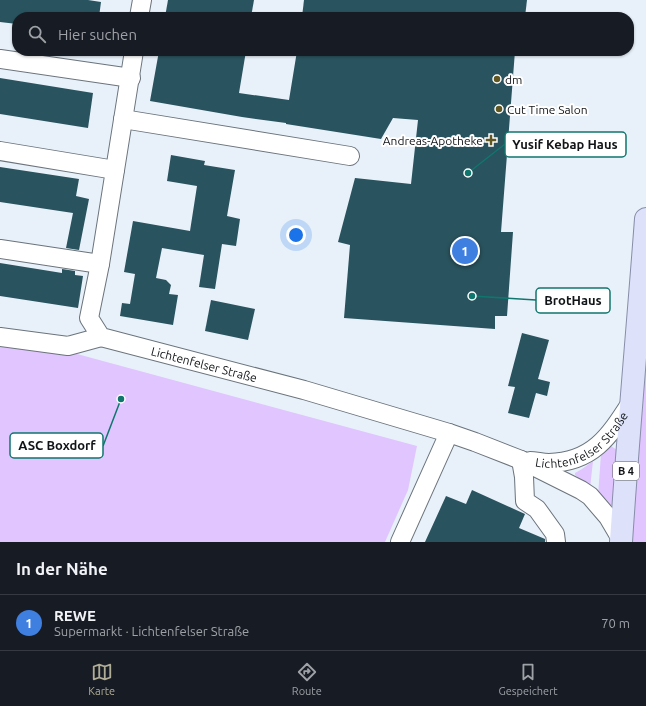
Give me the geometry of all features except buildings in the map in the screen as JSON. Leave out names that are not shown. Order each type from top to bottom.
[{"type":"main road","name":"B 4","points":[[621,540],[646,219]]},
{"type":"street","points":[[141,12],[142,0]]},
{"type":"street","points":[[0,337],[68,346],[101,337],[89,318],[100,264],[133,56]]},
{"type":"street","points":[[0,59],[131,78]]},
{"type":"street","points":[[124,119],[350,156]]},
{"type":"street","points":[[0,151],[115,170]]},
{"type":"street","points":[[0,249],[100,264]]},
{"type":"street","name":"Lichtenfelser Straße","points":[[101,337],[304,390],[449,432],[521,460],[590,496],[608,517],[621,540]]},
{"type":"street","name":"Lichtenfelser Straße","points":[[521,460],[548,463],[566,461],[583,455],[598,446],[607,437],[632,401]]},
{"type":"street","points":[[400,542],[449,432]]},
{"type":"street","points":[[521,460],[524,477],[525,501],[537,509],[555,534],[556,542]]},
{"type":"shaded area","points":[[646,330],[646,542],[630,542]]},
{"type":"shaded area","points":[[0,342],[66,351],[417,446],[408,490],[385,542],[0,542]]},
{"type":"shaded area","points":[[611,446],[617,450],[612,505],[607,505],[598,496],[601,454]]},
{"type":"shaded area","points":[[593,461],[590,488],[575,475],[575,473]]},
{"type":"place","name":"dm","points":[[497,79]]},
{"type":"place","name":"Cut Time Salon","points":[[499,109]]},
{"type":"place","name":"Andreas-Apotheke","points":[[491,140]]},
{"type":"place","name":"Yusif Kebap Haus","points":[[468,173]]},
{"type":"place","name":"REWE","points":[[465,251]]},
{"type":"place","name":"BrotHaus","points":[[472,296]]},
{"type":"place","name":"ASC Boxdorf","points":[[121,399]]}]
